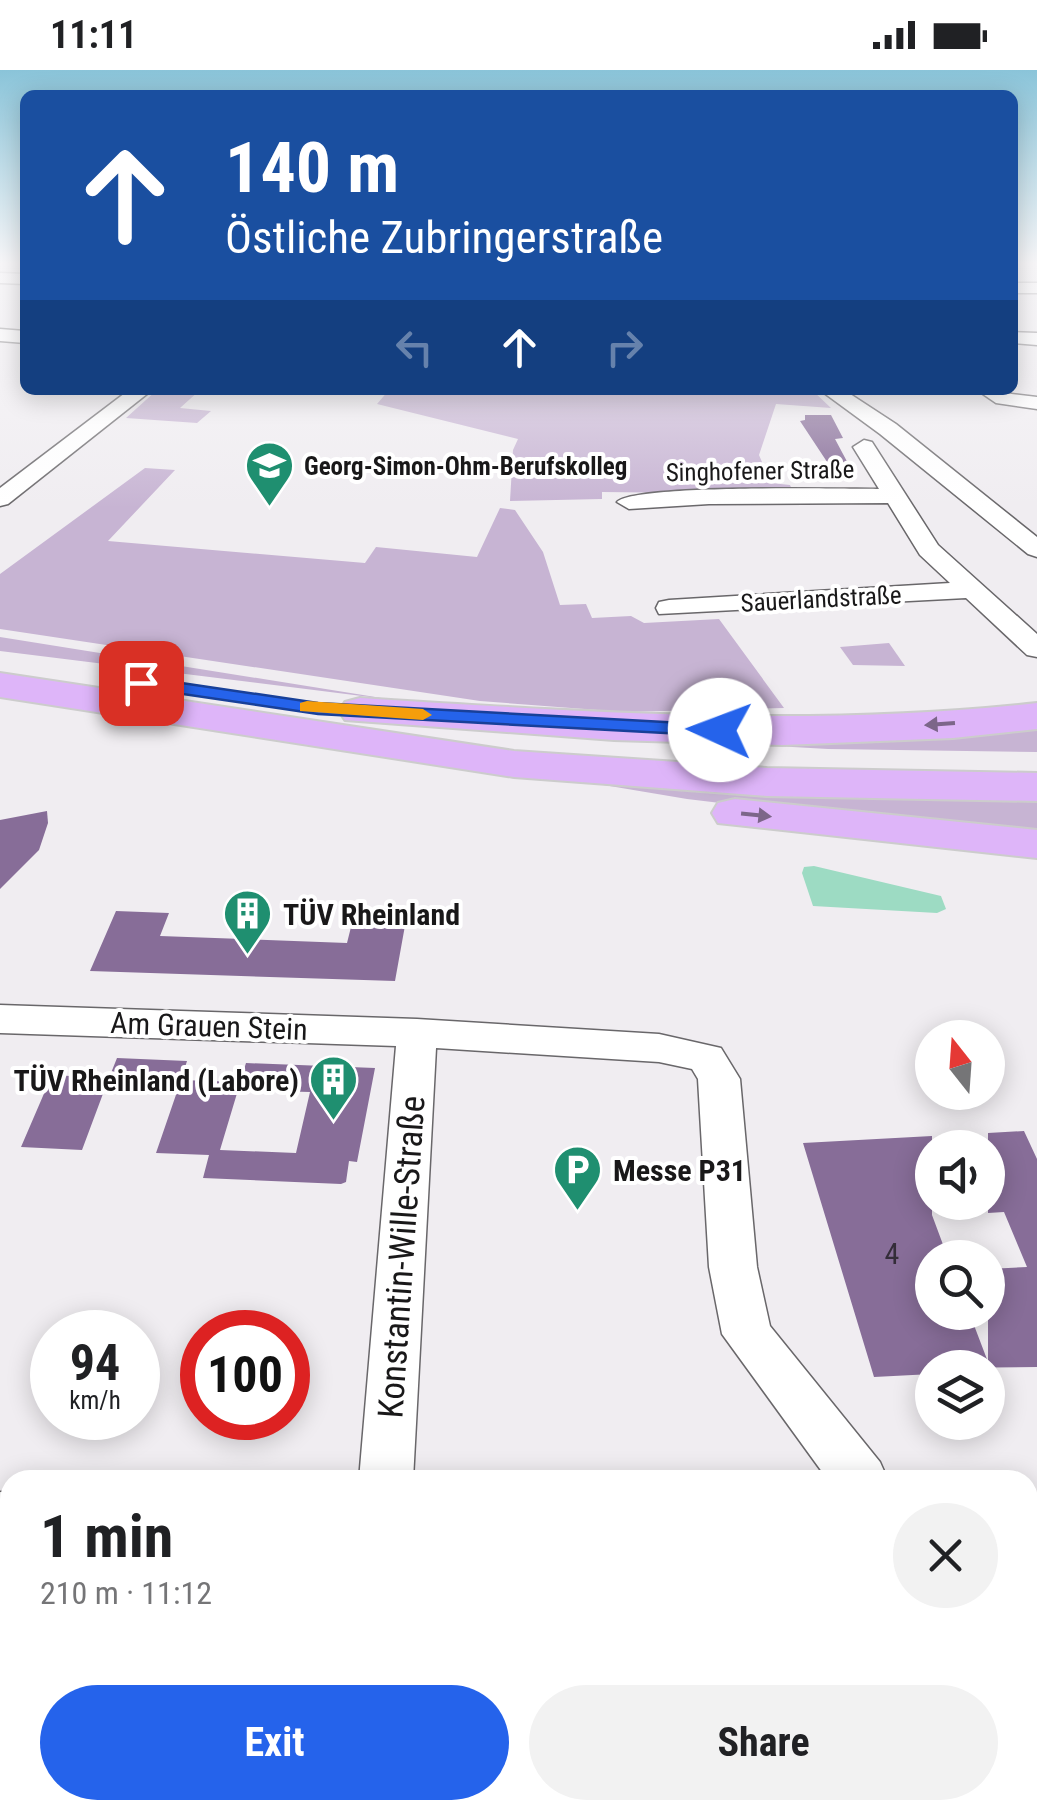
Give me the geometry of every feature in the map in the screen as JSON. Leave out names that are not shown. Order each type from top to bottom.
[{"type":"highway","points":[[0,662],[455,731],[642,750],[1037,762]]},
{"type":"highway","points":[[0,685],[514,764],[768,782],[1037,788]]},
{"type":"highway","points":[[318,708],[720,730],[846,730],[1036,717]]},
{"type":"highway","points":[[456,756],[522,782],[740,814],[1037,844]]},
{"type":"street","points":[[0,498],[135,395]]},
{"type":"street","points":[[838,395],[876,419],[1037,549]]},
{"type":"street","points":[[996,395],[1037,403]]},
{"type":"street","points":[[864,447],[889,502],[929,550],[1037,649]]},
{"type":"street","name":"Singhofener Straße","points":[[629,502],[771,496],[889,502],[944,513],[988,510]]},
{"type":"street","name":"Sauerlandstraße","points":[[669,608],[972,590]]},
{"type":"street","name":"Am Grauen Stein","points":[[0,1020],[417,1033],[658,1048],[706,1058],[719,1078],[733,1267],[747,1334],[852,1470]]},
{"type":"street","name":"Konstantin-Wille-Straße","points":[[387,1470],[417,1033]]},
{"type":"shaded area","points":[[151,395],[194,395],[180,408],[211,411],[197,423],[126,418]]},
{"type":"shaded area","points":[[385,395],[817,395],[831,408],[776,404],[759,455],[771,483],[790,485],[794,494],[602,492],[602,499],[510,501],[513,450],[518,439],[377,404]]},
{"type":"shaded area","points":[[145,468],[175,470],[108,541],[365,563],[376,547],[477,557],[500,508],[515,510],[543,552],[560,605],[586,604],[592,618],[631,616],[644,623],[719,619],[784,708],[624,712],[480,701],[0,629],[0,574]]},
{"type":"shaded area","points":[[0,637],[394,700],[0,651]]},
{"type":"shaded area","points":[[889,643],[905,666],[853,665],[840,647]]},
{"type":"shaded area","points":[[1037,725],[1037,752],[828,749],[646,739]]},
{"type":"shaded area","points":[[568,779],[812,795],[1037,800],[1037,835],[836,817],[687,799]]},
{"type":"shaded area","points":[[814,866],[941,896],[946,909],[937,913],[813,906],[802,873],[804,867]]},
{"type":"building","points":[[805,415],[831,415],[843,438],[835,439],[851,469],[837,477],[800,421],[805,420]]},
{"type":"building","points":[[47,811],[48,823],[39,850],[0,889],[0,820]]},
{"type":"building","name":"TÜV Rheinland","points":[[116,911],[169,913],[160,936],[347,943],[353,919],[406,920],[395,981],[90,971]]},
{"type":"building","points":[[117,1058],[187,1061],[181,1080],[240,1082],[246,1063],[375,1068],[357,1162],[349,1161],[346,1182],[341,1184],[203,1178],[209,1155],[156,1153],[179,1086],[107,1083],[82,1150],[21,1147],[52,1075],[109,1078]],"holes":[[[238,1090],[310,1092],[296,1153],[220,1150]]]},
{"type":"building","points":[[1024,1131],[1037,1159],[1037,1367],[1005,1367],[1005,1350],[988,1350],[988,1330],[1005,1330],[1005,1268],[1027,1267],[1005,1214],[1005,1132]]},
{"type":"building","points":[[915,1137],[915,1220],[934,1220],[941,1240],[915,1240],[915,1330],[976,1330],[983,1350],[915,1350],[915,1375],[874,1377],[803,1143]]},
{"type":"slow traffic","points":[[307,707],[423,715]]},
{"type":"place","name":"Georg-Simon-Ohm-Berufskolleg","points":[[269,508]]},
{"type":"place","name":"TÜV Rheinland","points":[[248,956]]},
{"type":"place","name":"TÜV Rheinland (Labore)","points":[[334,1122]]},
{"type":"place","name":"Messe P31","points":[[578,1212]]},
{"type":"route","points":[[141,683],[318,708],[720,730]]}]
